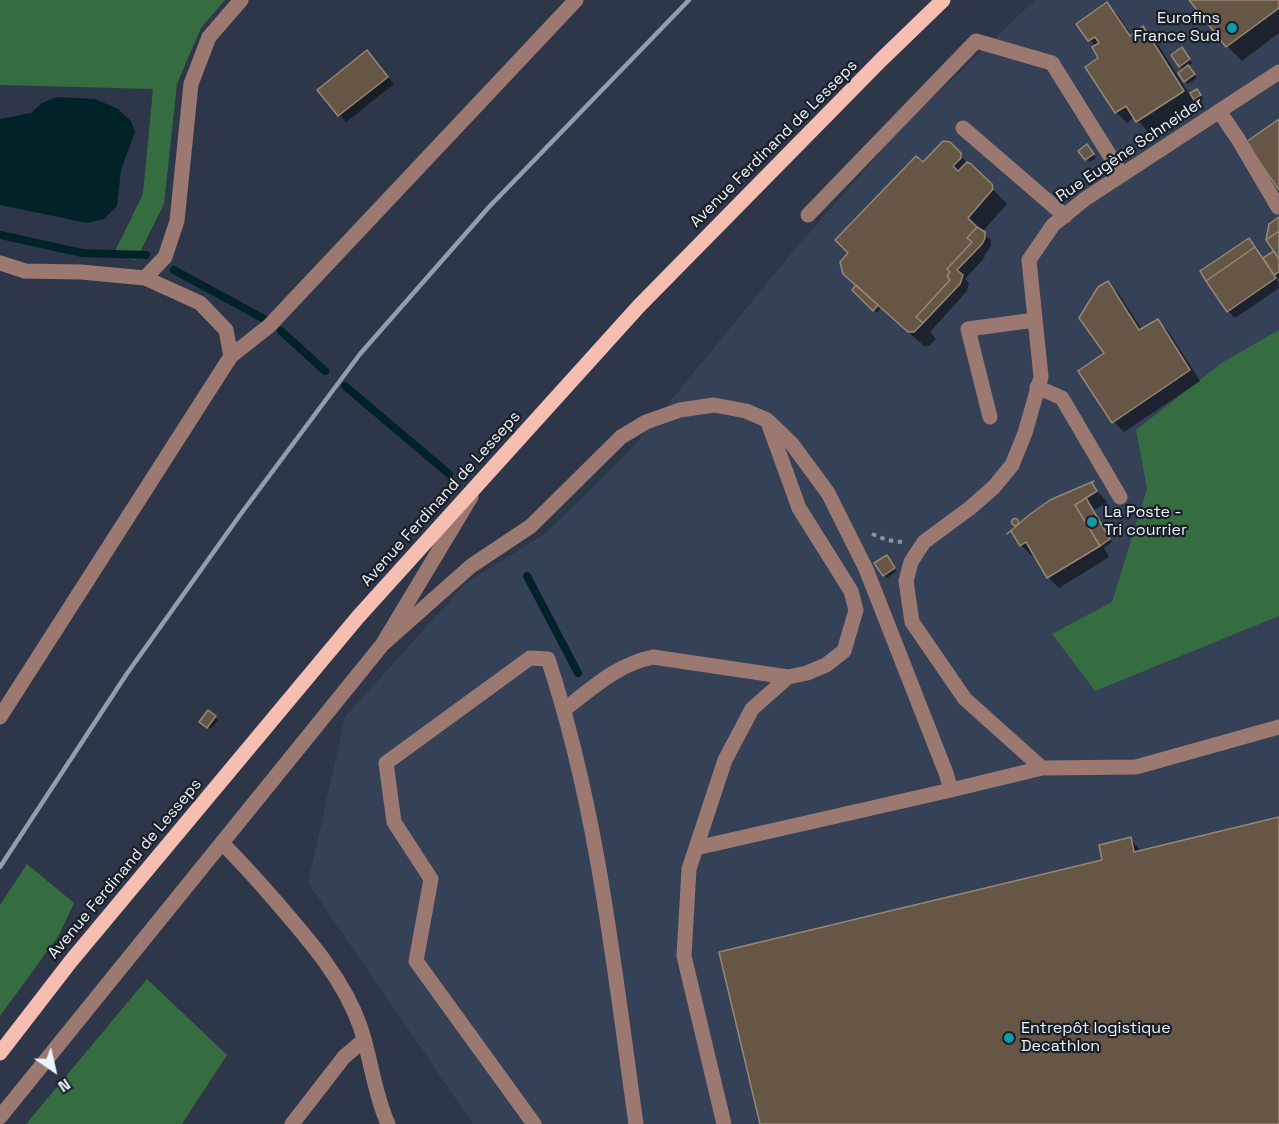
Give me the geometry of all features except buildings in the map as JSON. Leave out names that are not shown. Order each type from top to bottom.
[{"type":"main road","name":"Avenue Ferdinand de Lesseps","points":[[0,1053],[71,961],[358,617],[639,306],[881,60],[944,0]]},
{"type":"street","points":[[145,278],[165,256],[177,221],[191,84],[209,37],[241,0]]},
{"type":"street","points":[[0,717],[231,356],[269,326],[576,0]]},
{"type":"street","points":[[808,215],[976,41],[1052,63],[1122,175]]},
{"type":"street","name":"Rue Eugène Schneider","points":[[924,542],[994,487],[1012,465],[1025,433],[1041,377],[1029,260],[1053,225],[1085,199],[1279,72]]},
{"type":"street","points":[[1219,111],[1278,207]]},
{"type":"street","points":[[963,128],[1065,216]]},
{"type":"street","points":[[0,263],[25,271],[81,272],[145,278],[200,303],[226,330],[231,356]]},
{"type":"street","points":[[990,417],[968,329],[1035,320]]},
{"type":"street","points":[[1037,387],[1062,398],[1120,497]]},
{"type":"street","points":[[382,645],[471,566],[531,526],[621,437],[646,422],[680,410],[714,405],[746,411],[767,420],[792,444],[828,493],[866,569],[951,790]]},
{"type":"street","points":[[565,709],[614,672],[632,662],[653,657],[788,677],[807,674],[826,665],[844,651],[856,610],[851,591],[800,508],[767,420]]},
{"type":"street","points":[[0,1117],[382,645],[482,480]]},
{"type":"street","points":[[924,542],[911,562],[906,581],[912,622],[965,699],[1042,768]]},
{"type":"street","points":[[534,1124],[416,961],[431,879],[394,822],[386,763],[530,658],[548,659],[565,709],[605,899],[636,1124]]},
{"type":"street","points":[[724,1124],[684,956],[689,869],[725,760],[752,709],[788,677]]},
{"type":"street","points":[[696,848],[1042,768],[1136,767],[1279,727]]},
{"type":"street","points":[[222,843],[315,946],[350,1001],[364,1040],[382,1110],[388,1124]]},
{"type":"street","points":[[292,1124],[344,1057],[364,1040]]},
{"type":"path","points":[[838,514],[866,532],[887,540],[924,542]]},
{"type":"shaded area","points":[[1035,0],[1279,0],[1279,1124],[473,1124],[308,883],[345,717],[465,584],[547,532],[632,448],[790,255],[905,124]]},
{"type":"shaded area","points":[[57,97],[95,99],[118,109],[131,121],[135,132],[121,170],[117,206],[104,219],[87,223],[0,205],[0,119],[31,113],[42,103]]},
{"type":"green space","points":[[0,0],[225,0],[201,28],[177,84],[164,204],[136,260],[113,255],[143,194],[153,89],[0,85]]},
{"type":"green space","points":[[1279,330],[1279,616],[1095,691],[1052,634],[1112,602],[1147,489],[1136,430],[1223,362]]},
{"type":"green space","points":[[27,864],[74,903],[59,935],[0,1016],[0,905]]},
{"type":"green space","points":[[147,979],[227,1055],[182,1124],[26,1124]]},
{"type":"waterway","points":[[0,235],[82,253],[146,255]]},
{"type":"waterway","points":[[174,270],[266,320]]},
{"type":"waterway","points":[[281,331],[325,371]]},
{"type":"waterway","points":[[345,386],[449,474]]},
{"type":"waterway","points":[[527,576],[578,673]]},
{"type":"railway","points":[[0,867],[126,675],[240,515],[360,354],[489,207],[689,0]]},
{"type":"place","name":"Eurofins France Sud","points":[[1232,28]]},
{"type":"place","name":"La Poste - Tri courrier","points":[[1092,522]]},
{"type":"place","name":"Entrepôt logistique Decathlon","points":[[1009,1038]]}]
